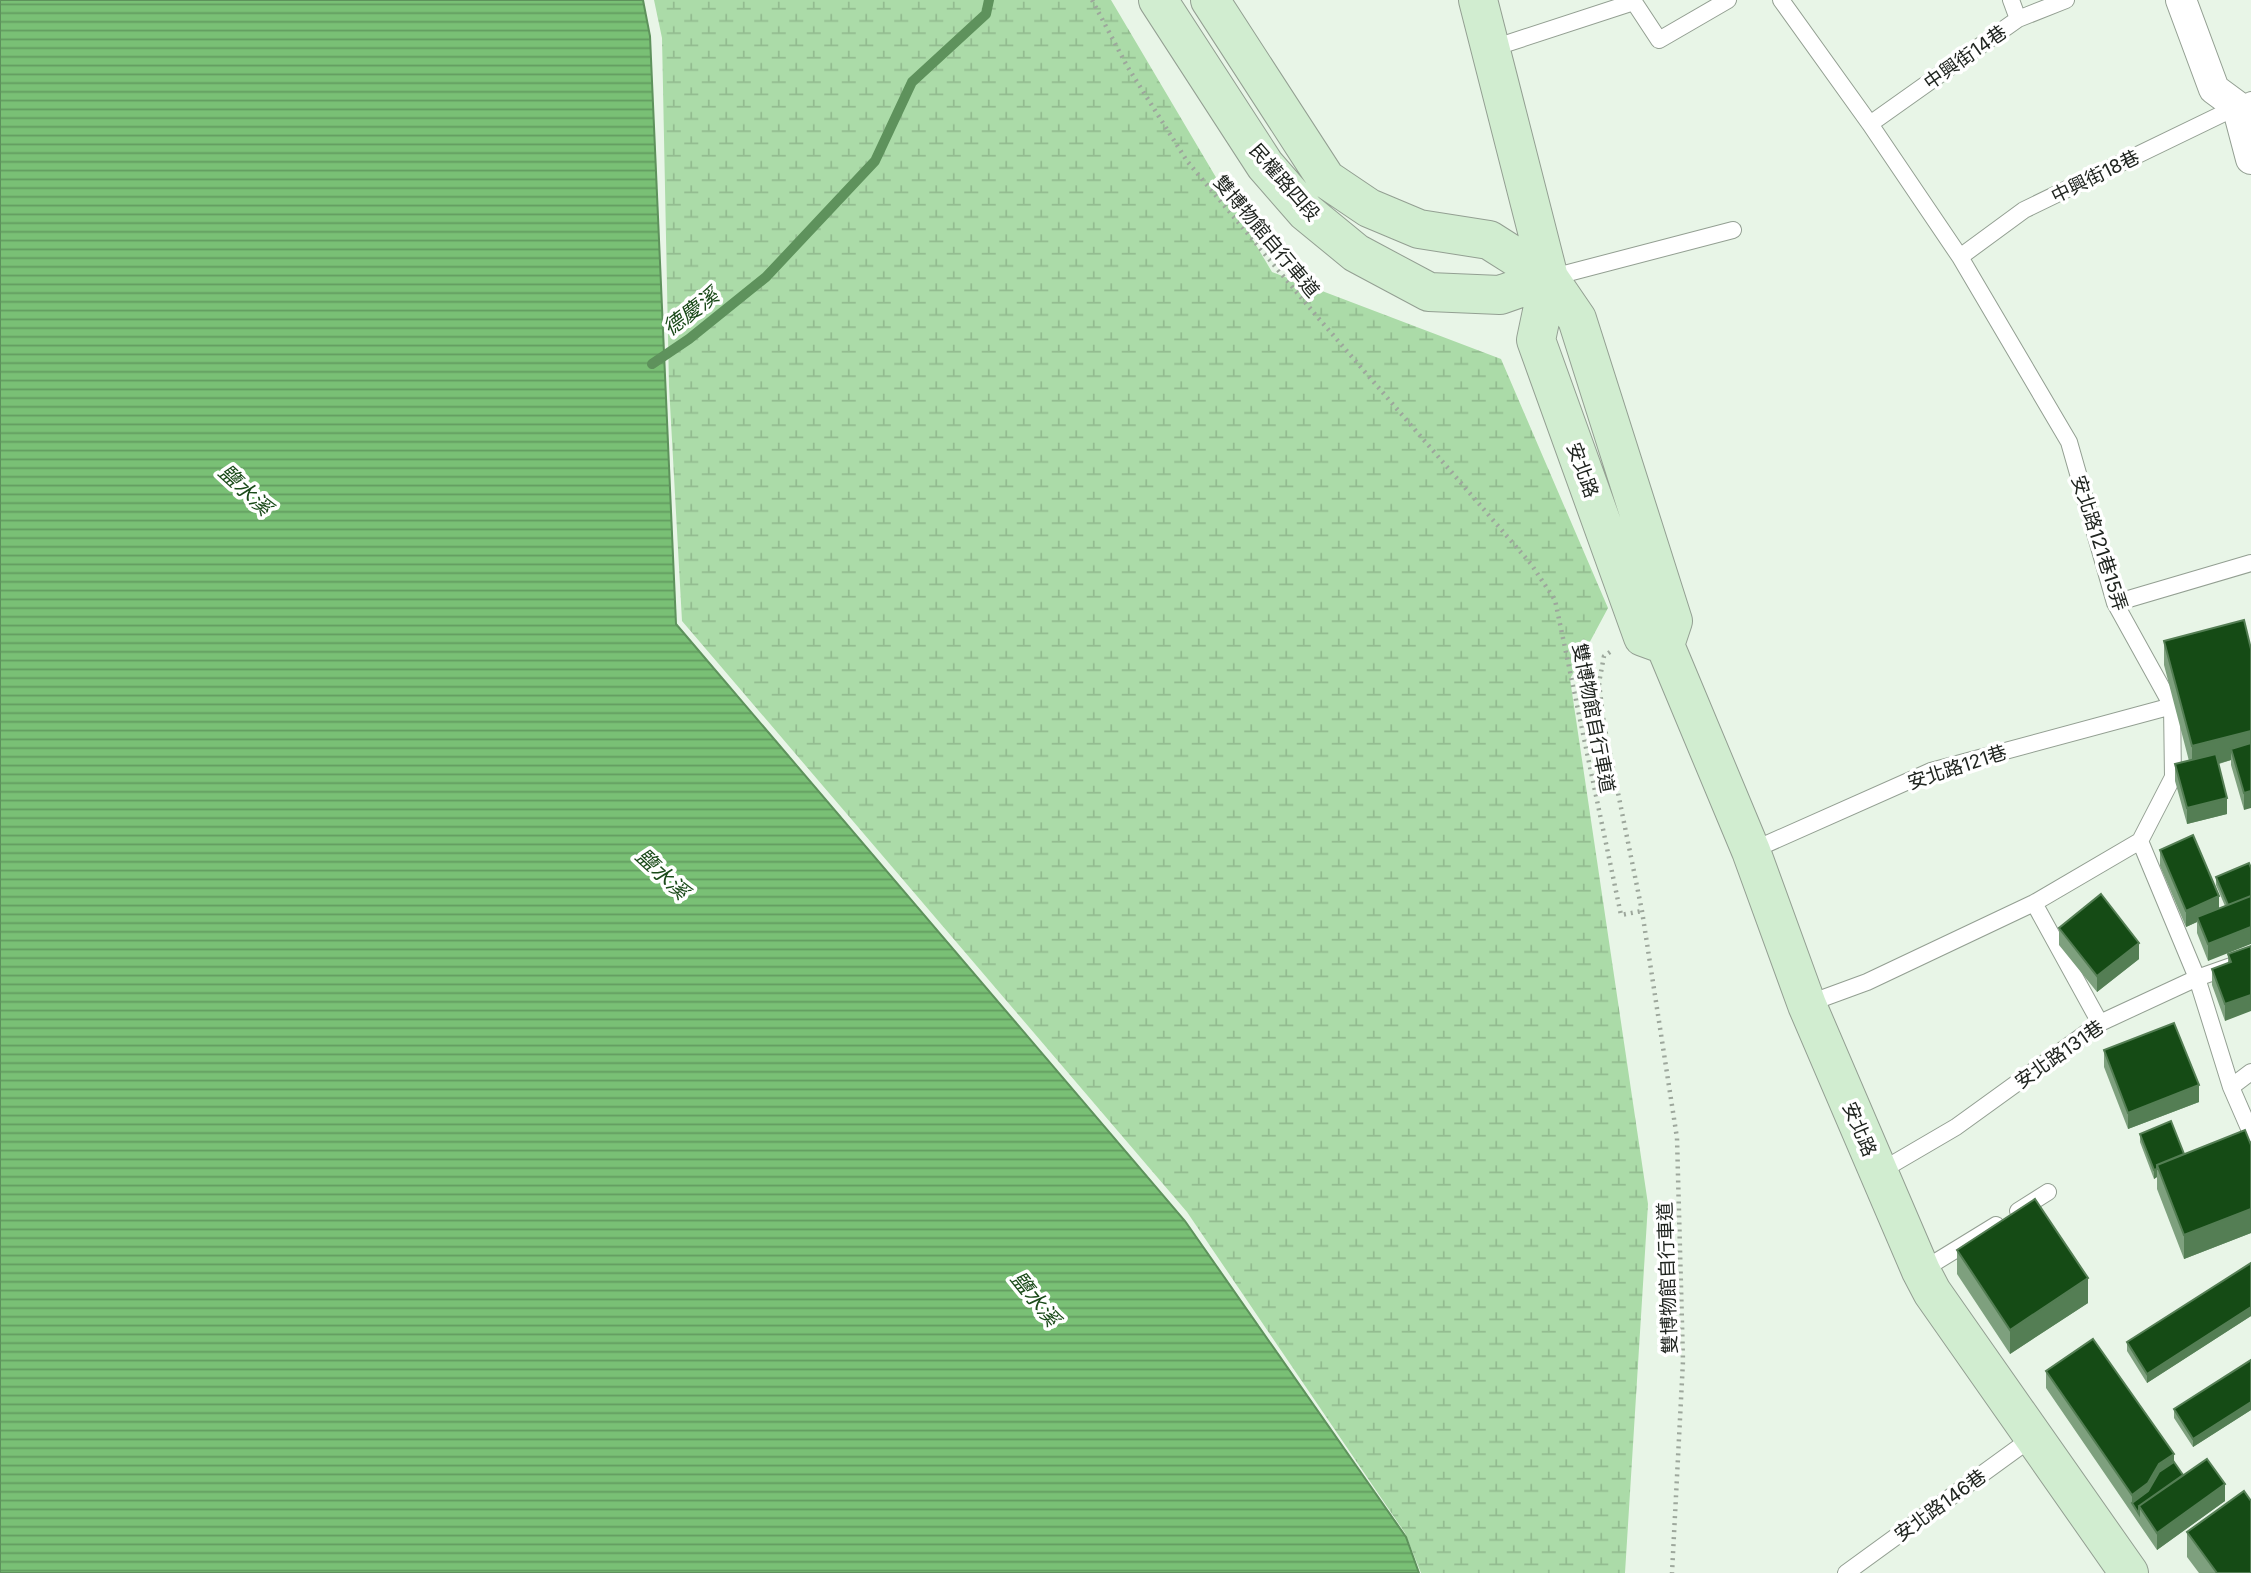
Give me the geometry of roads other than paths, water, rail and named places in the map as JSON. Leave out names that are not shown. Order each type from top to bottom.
[{"type":"street","name":"民權路四段","points":[[1158,0],[1265,165],[1306,212],[1356,253],[1429,292],[1500,295],[1549,278]]},
{"type":"street","name":"民權路四段","points":[[1210,0],[1326,179],[1368,208],[1419,229],[1489,240],[1549,278]]},
{"type":"street","name":"安北路","points":[[1478,0],[1520,155],[1549,278],[1536,340],[1654,641],[1751,851],[1807,1004],[1931,1292],[2129,1573]]},
{"type":"street","points":[[2181,0],[2214,89],[2244,103],[2251,159]]},
{"type":"lane","points":[[1490,49],[1634,2],[1659,40],[1728,0]]},
{"type":"lane","name":"安北路121巷15弄","points":[[1781,0],[1871,124],[1960,257],[2069,442],[2115,603],[2172,706],[2173,777],[2140,841]]},
{"type":"lane","points":[[2011,0],[2018,19]]},
{"type":"lane","name":"中興街14巷","points":[[1871,124],[2018,19],[2066,0]]},
{"type":"lane","name":"中興街18巷","points":[[1960,257],[2024,211],[2244,103]]},
{"type":"lane","points":[[1549,278],[1733,230]]},
{"type":"lane","points":[[2115,603],[2251,563]]},
{"type":"lane","name":"安北路121巷","points":[[1751,851],[1931,771],[2172,706]]},
{"type":"lane","points":[[1807,1004],[1867,982],[2034,903],[2140,841],[2197,978],[2231,1087],[2251,1133]]},
{"type":"lane","points":[[2034,903],[2100,1023]]},
{"type":"lane","name":"安北路131巷","points":[[1880,1172],[1956,1128],[2100,1023],[2197,978],[2251,959]]},
{"type":"lane","points":[[2231,1087],[2251,1072]]},
{"type":"lane","points":[[1921,1271],[2048,1192]]},
{"type":"lane","name":"安北路146巷","points":[[1846,1573],[2033,1437]]},
{"type":"water","name":"鹽水溪","points":[[0,0],[643,0],[650,36],[676,624],[1185,1221],[1406,1537],[1419,1573],[0,1573]]},
{"type":"waterway","name":"德慶溪","points":[[652,364],[689,339],[766,277],[875,161],[912,82],[986,14],[989,0]]}]
